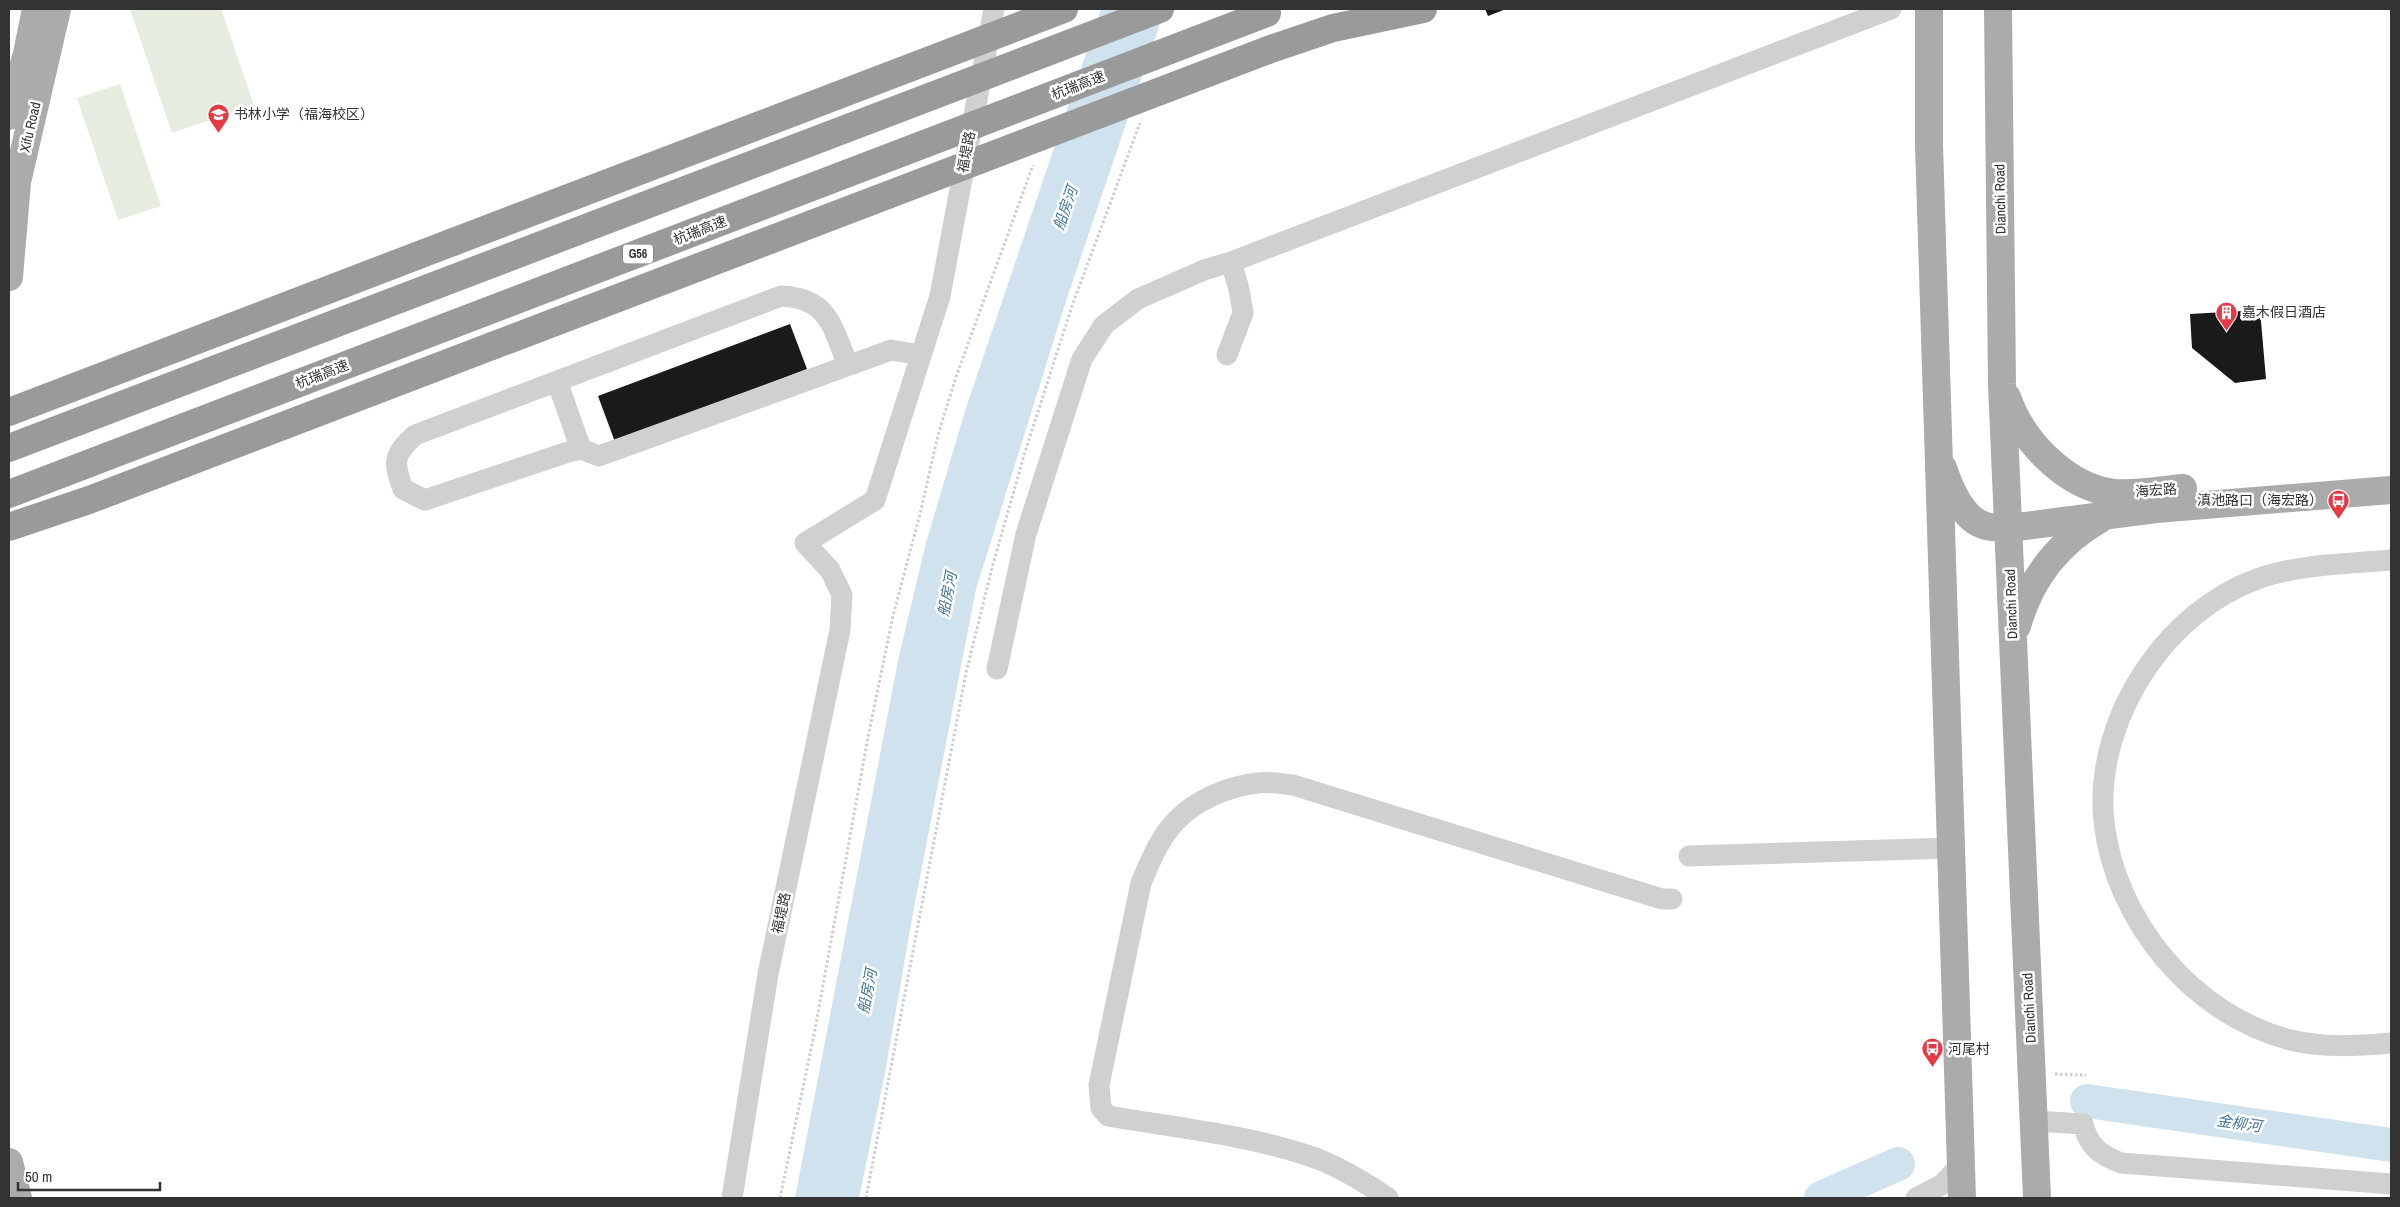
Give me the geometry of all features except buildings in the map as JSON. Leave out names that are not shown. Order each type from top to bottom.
[{"type":"highway","points":[[9,412],[1064,9]]},
{"type":"highway","points":[[9,448],[1160,9]]},
{"type":"highway","points":[[9,527],[114,490],[1268,50],[1333,28],[1423,9]]},
{"type":"highway","name":"杭瑞高速","points":[[9,494],[1273,11]]},
{"type":"main road","name":"Xifu Road","points":[[9,116],[27,54],[36,9]]},
{"type":"main road","name":"Xifu Road","points":[[9,277],[17,182],[57,9]]},
{"type":"main road","points":[[1929,9],[1929,145],[1962,1198]]},
{"type":"main road","name":"Dianchi Road","points":[[1998,9],[2002,384],[2038,1198]]},
{"type":"main road","name":"海宏路","points":[[2002,384],[2016,417],[2036,446],[2064,471],[2098,490],[2116,493],[2391,471]]},
{"type":"main road","name":"海宏路","points":[[1938,455],[1956,500],[1969,516],[1985,526],[2009,528],[2156,509],[2391,490]]},
{"type":"main road","points":[[2013,647],[2021,610],[2038,576],[2055,554],[2074,536],[2105,516]]},
{"type":"main road","points":[[9,1162],[18,1198]]},
{"type":"street","name":"福堤路","points":[[732,1198],[768,974],[840,630],[842,594],[830,570],[805,543],[875,500],[940,296],[994,9]]},
{"type":"street","points":[[997,669],[1026,534],[1082,359],[1104,325],[1138,299],[1204,270],[1231,262],[1890,9]]},
{"type":"street","points":[[1227,355],[1244,313],[1231,262]]},
{"type":"street","points":[[848,365],[830,322],[819,307],[800,297],[781,296],[415,434],[400,449],[396,470],[404,489],[425,500],[581,449],[599,456],[891,350],[920,355]]},
{"type":"street","points":[[557,381],[581,449]]},
{"type":"street","points":[[2391,560],[2300,569],[2257,579],[2219,599],[2191,618],[2156,655],[2128,698],[2111,746],[2104,796],[2104,822],[2109,848],[2127,899],[2154,945],[2191,985],[2237,1018],[2289,1039],[2318,1045],[2348,1047],[2391,1043]]},
{"type":"street","points":[[1388,1198],[1358,1178],[1318,1160],[1258,1142],[1108,1116],[1101,1108],[1099,1085],[1141,882],[1154,853],[1175,822],[1197,804],[1230,789],[1259,782],[1293,785],[1662,899],[1672,899]]},
{"type":"street","points":[[1689,856],[1952,848]]},
{"type":"street","points":[[2034,1121],[2083,1124],[2087,1137],[2094,1149],[2103,1157],[2121,1163],[2391,1184]]},
{"type":"street","points":[[1916,1198],[1943,1184],[1962,1163]]},
{"type":"path","points":[[866,1198],[966,673],[993,564],[1025,452],[1072,306],[1141,121]]},
{"type":"path","points":[[780,1198],[814,1035],[868,737],[893,616],[921,510],[938,435],[956,377],[1036,158]]},
{"type":"path","points":[[2032,1074],[2086,1075]]},
{"type":"shaded area","points":[[130,9],[221,9],[254,105],[172,133]]},
{"type":"shaded area","points":[[120,84],[161,206],[118,220],[77,98]]},
{"type":"water","name":"船房河","points":[[1101,9],[1165,9],[1066,301],[976,589],[913,913],[885,1073],[859,1198],[795,1198],[899,656],[926,543],[965,411]]},
{"type":"waterway","name":"金柳河","points":[[2087,1101],[2391,1145]]},
{"type":"waterway","name":"金柳河","points":[[1821,1198],[1898,1164]]},
{"type":"place","name":"书林小学（福海校区）","points":[[218,133]]},
{"type":"place","name":"嘉木假日酒店","points":[[2226,331]]},
{"type":"place","name":"滇池路口（海宏路）","points":[[2339,519]]},
{"type":"place","name":"河尾村","points":[[1932,1068]]}]
